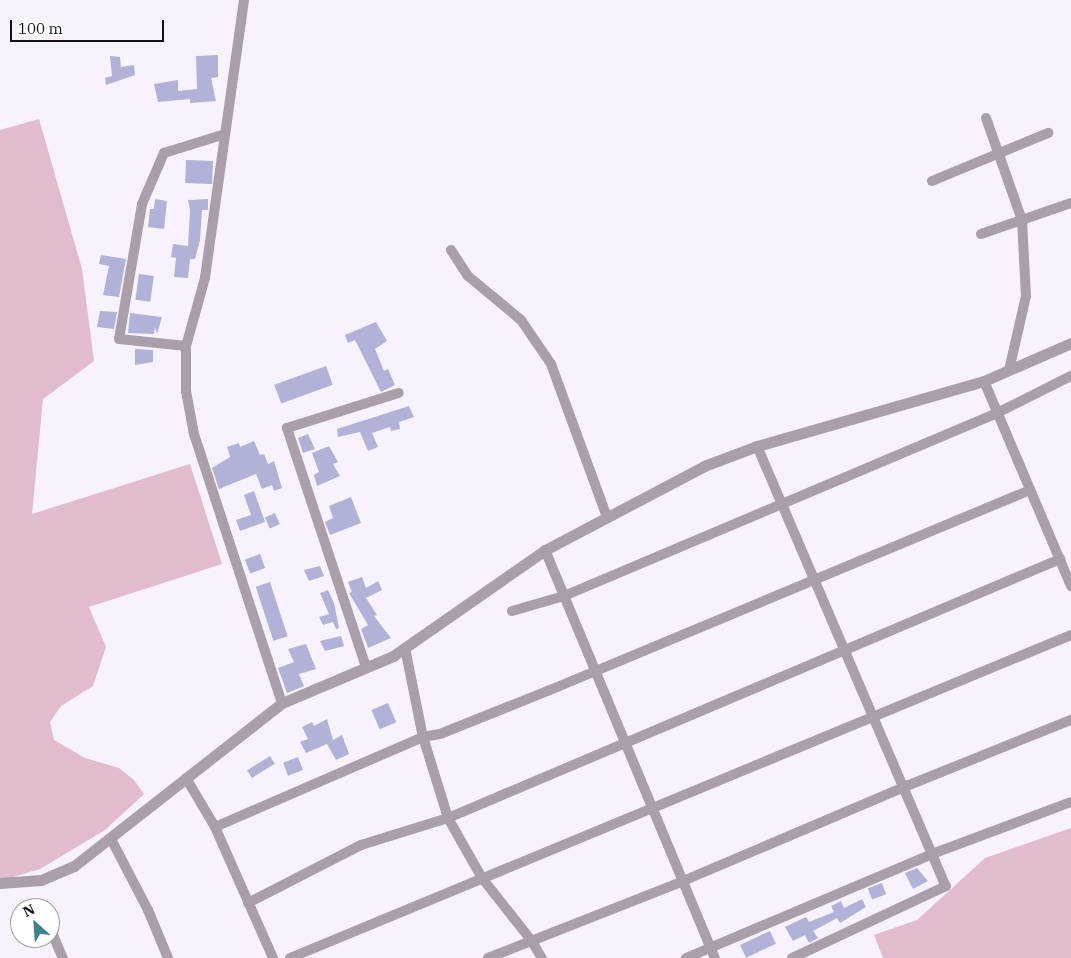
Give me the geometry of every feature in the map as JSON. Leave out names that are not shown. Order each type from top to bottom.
[{"type":"street","points":[[244,0],[205,278],[186,346],[186,391],[194,434],[282,703]]},
{"type":"street","points":[[986,118],[1022,220],[1026,296],[1009,370]]},
{"type":"street","points":[[932,181],[999,155],[1048,133]]},
{"type":"street","points":[[186,346],[119,340],[142,204],[164,153],[225,134]]},
{"type":"street","points":[[981,234],[1071,202]]},
{"type":"street","points":[[451,250],[468,276],[521,320],[551,364],[606,517]]},
{"type":"street","points":[[0,883],[41,880],[74,866],[111,839],[282,703],[405,648],[545,550],[704,466],[758,446],[984,381],[1071,343]]},
{"type":"street","points":[[512,611],[564,596],[782,502],[998,414],[1071,376]]},
{"type":"street","points":[[984,381],[1071,586]]},
{"type":"street","points":[[366,667],[287,428],[399,393]]},
{"type":"street","points":[[758,446],[946,886],[814,953],[792,958]]},
{"type":"street","points":[[215,827],[423,737],[449,730],[1030,490]]},
{"type":"street","points":[[545,550],[715,958]]},
{"type":"street","points":[[248,903],[361,845],[448,818],[844,648],[1060,559]]},
{"type":"street","points":[[290,958],[482,878],[653,810],[1071,635]]},
{"type":"street","points":[[405,648],[423,737],[448,818],[482,878],[531,940],[542,958]]},
{"type":"street","points":[[488,958],[683,881],[904,787],[1071,720]]},
{"type":"street","points":[[186,778],[215,827],[273,958]]},
{"type":"street","points":[[686,958],[932,854],[1071,802]]},
{"type":"street","points":[[111,839],[148,910],[168,958]]},
{"type":"shaded area","points":[[39,119],[82,269],[94,361],[43,399],[32,514],[190,464],[222,564],[89,607],[106,647],[93,686],[61,706],[50,722],[54,740],[85,758],[119,768],[134,780],[144,794],[105,830],[40,869],[3,880],[0,879],[0,130]]},
{"type":"shaded area","points":[[1071,828],[1071,958],[883,958],[874,935],[917,920],[985,858]]},
{"type":"building","points":[[218,55],[218,77],[211,78],[216,101],[190,103],[190,99],[158,102],[154,84],[178,80],[178,91],[197,89],[196,56]]},
{"type":"building","points":[[110,56],[120,57],[121,67],[134,65],[135,75],[106,85],[105,78],[112,76]]},
{"type":"building","points":[[186,160],[213,161],[212,184],[185,183]]},
{"type":"building","points":[[155,199],[167,201],[164,229],[148,227],[150,209],[154,209]]},
{"type":"building","points":[[208,199],[208,210],[202,210],[200,240],[195,259],[190,259],[188,278],[174,277],[176,258],[171,257],[173,244],[188,246],[190,210],[188,200]]},
{"type":"building","points":[[101,255],[126,259],[119,297],[103,295],[109,266],[99,264]]},
{"type":"building","points":[[139,274],[154,276],[150,302],[135,300]]},
{"type":"building","points":[[100,311],[117,312],[114,329],[97,327]]},
{"type":"building","points":[[130,313],[162,317],[157,334],[155,327],[154,334],[128,333]]},
{"type":"building","points":[[376,322],[387,341],[375,349],[384,371],[388,369],[395,385],[381,392],[355,340],[348,343],[345,335]]},
{"type":"building","points":[[135,349],[153,350],[153,362],[135,365]]},
{"type":"building","points":[[326,366],[333,385],[281,404],[274,385]]},
{"type":"building","points":[[409,406],[414,417],[399,422],[400,429],[391,431],[390,427],[372,433],[378,447],[368,451],[360,432],[338,437],[337,429]]},
{"type":"building","points":[[308,434],[315,449],[303,453],[298,438]]},
{"type":"building","points":[[254,441],[260,455],[264,454],[268,464],[274,461],[282,488],[274,491],[272,485],[262,489],[256,474],[219,489],[212,468],[230,457],[227,447],[239,443],[240,447]]},
{"type":"building","points":[[329,446],[338,462],[333,464],[340,476],[317,486],[314,475],[319,472],[312,453]]},
{"type":"building","points":[[254,491],[265,522],[240,531],[236,520],[251,515],[244,495]]},
{"type":"building","points":[[351,497],[361,523],[330,535],[325,522],[333,518],[329,506]]},
{"type":"building","points":[[275,513],[280,524],[270,528],[265,517]]},
{"type":"building","points":[[260,554],[265,568],[250,574],[245,559]]},
{"type":"building","points":[[320,566],[324,576],[309,581],[304,570]]},
{"type":"building","points":[[362,577],[366,588],[378,581],[382,590],[366,598],[377,615],[374,616],[391,638],[368,648],[361,629],[368,625],[349,593],[352,592],[348,582]]},
{"type":"building","points":[[270,582],[288,636],[273,641],[256,587]]},
{"type":"building","points":[[328,590],[334,603],[339,628],[336,629],[333,622],[323,625],[319,617],[329,614],[320,593]]},
{"type":"building","points":[[341,636],[344,646],[325,651],[320,641]]},
{"type":"building","points":[[306,644],[316,669],[299,674],[304,686],[287,693],[278,668],[294,662],[288,649]]},
{"type":"building","points":[[388,703],[396,722],[380,729],[371,710]]},
{"type":"building","points":[[327,719],[333,740],[342,735],[349,754],[336,760],[327,744],[306,753],[300,742],[308,739],[302,727],[312,722],[314,726]]},
{"type":"building","points":[[270,756],[275,764],[252,778],[247,770]]},
{"type":"building","points":[[298,757],[303,770],[288,776],[283,763]]},
{"type":"building","points":[[917,868],[928,881],[913,889],[905,873]]},
{"type":"building","points":[[882,883],[886,894],[872,899],[868,888]]},
{"type":"building","points":[[862,899],[866,907],[840,923],[837,918],[813,931],[818,938],[809,943],[805,935],[793,941],[785,927],[806,917],[809,922],[834,912],[831,906],[841,901],[844,908]]},
{"type":"building","points":[[770,931],[776,944],[746,958],[740,945]]}]
